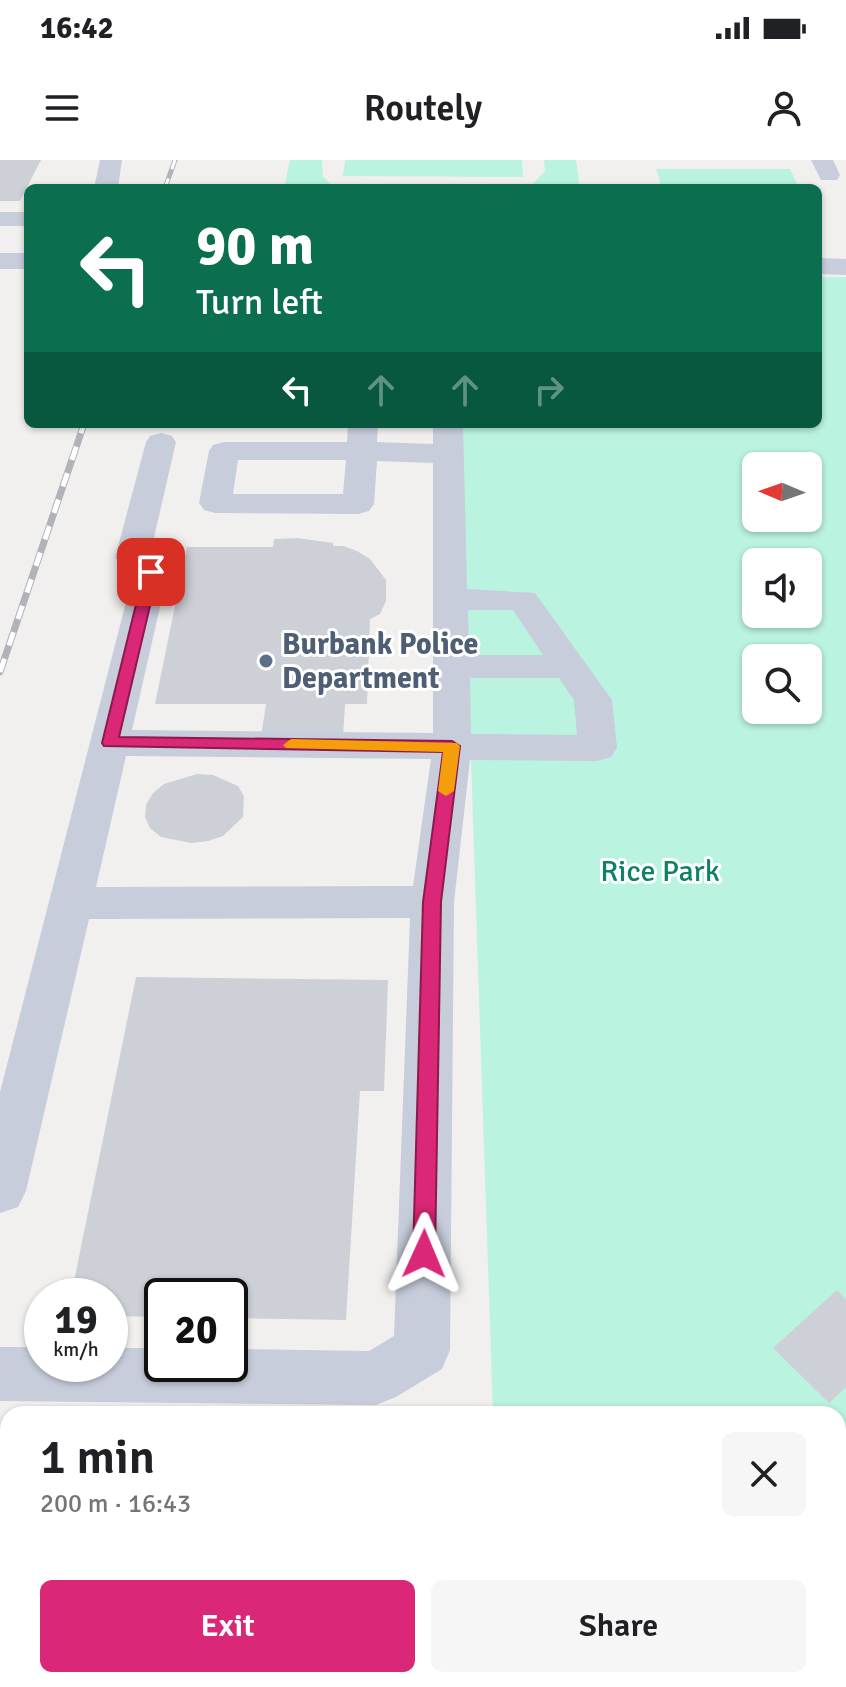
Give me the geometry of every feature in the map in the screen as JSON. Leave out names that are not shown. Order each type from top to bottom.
[{"type":"street","points":[[107,184],[111,160]]},
{"type":"street","points":[[0,219],[24,219]]},
{"type":"street","points":[[0,261],[24,261]]},
{"type":"street","points":[[822,266],[846,267]]},
{"type":"street","points":[[0,1374],[376,1378],[422,1350],[432,902],[452,746],[448,439],[362,438]]},
{"type":"street","points":[[0,1191],[151,572],[132,558],[161,442]]},
{"type":"street","points":[[110,743],[597,748],[593,700],[523,600],[449,599]]},
{"type":"street","points":[[450,666],[570,667]]},
{"type":"street","points":[[71,903],[432,902]]},
{"type":"green space","points":[[290,160],[322,160],[323,177],[331,184],[285,184]]},
{"type":"green space","points":[[345,160],[522,160],[523,177],[343,176]]},
{"type":"green space","points":[[544,160],[576,160],[579,184],[533,184],[545,171]]},
{"type":"green space","points":[[656,169],[790,169],[797,184],[661,184]]},
{"type":"green space","name":"Rice Park","points":[[822,277],[846,277],[846,1406],[493,1406],[460,428],[822,428]]},
{"type":"building","points":[[0,160],[41,160],[29,184],[24,184],[20,201],[0,201]]},
{"type":"building","name":"Burbank Police Department","points":[[297,538],[333,543],[333,546],[357,551],[370,559],[386,580],[386,601],[380,614],[370,619],[367,704],[345,704],[343,737],[261,737],[266,704],[155,704],[187,547],[273,547],[274,539]]},
{"type":"building","points":[[197,774],[213,775],[238,786],[244,796],[243,817],[223,836],[208,841],[191,843],[161,837],[150,828],[145,817],[146,805],[153,793],[164,784]]},
{"type":"building","points":[[136,977],[388,980],[384,1091],[360,1091],[346,1320],[248,1318],[248,1278],[144,1278],[144,1317],[128,1316],[128,1278],[75,1278]]},
{"type":"building","points":[[837,1290],[846,1299],[846,1387],[829,1403],[773,1348]]},
{"type":"railway","points":[[166,184],[175,160]]},
{"type":"railway","points":[[0,672],[83,428]]},
{"type":"slow traffic","points":[[291,745],[452,746],[446,791]]},
{"type":"place","name":"Burbank Police Department","points":[[266,661]]},
{"type":"route","points":[[151,572],[110,743],[452,746],[432,902],[424,1254]]}]
